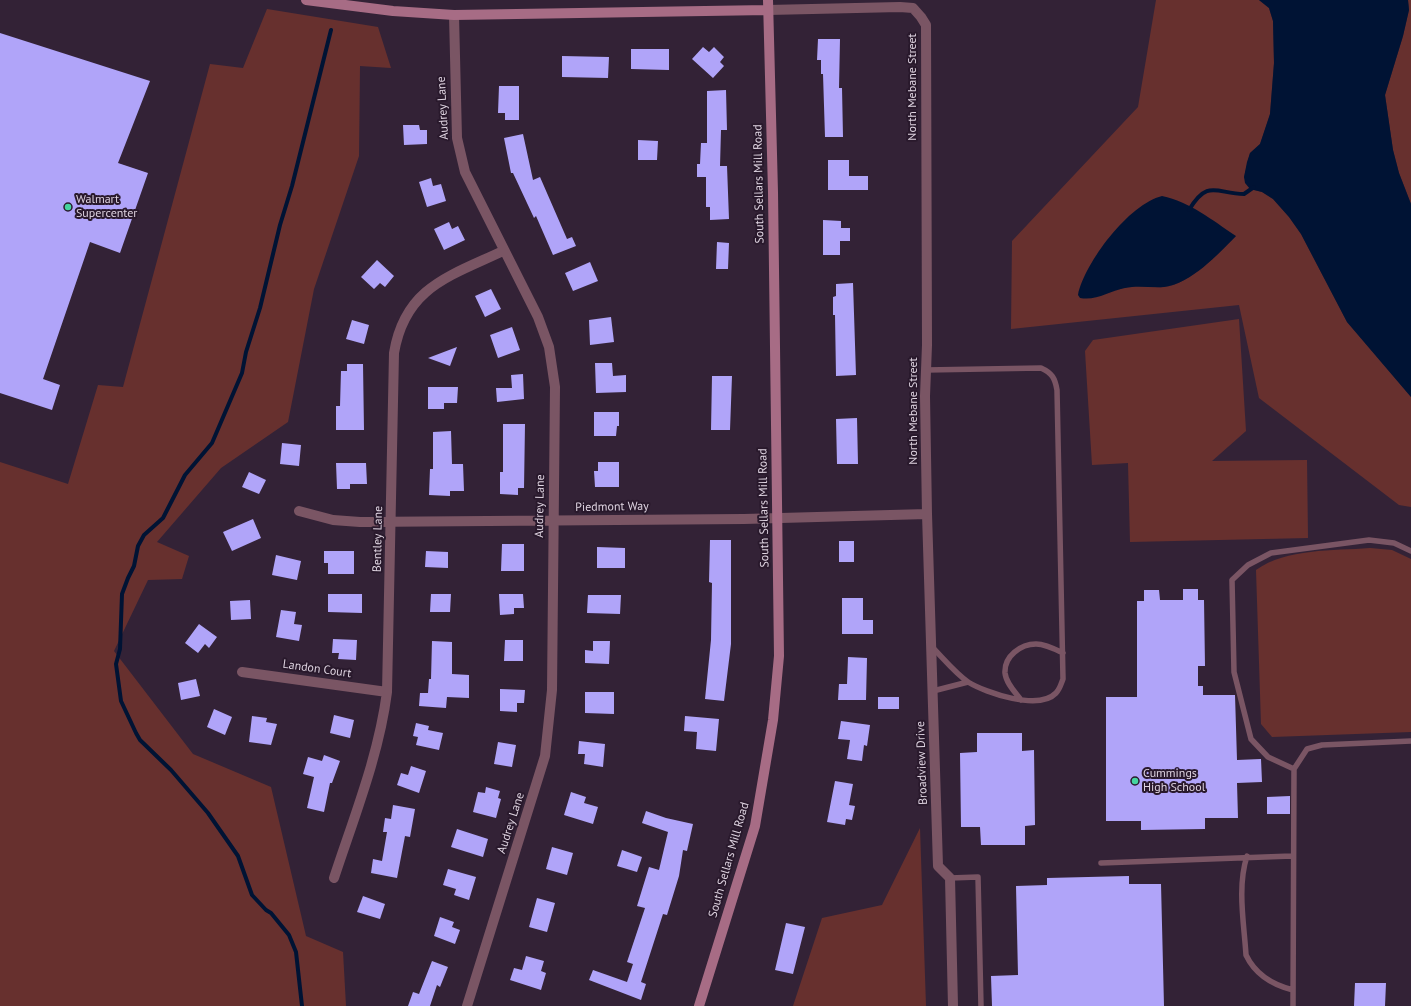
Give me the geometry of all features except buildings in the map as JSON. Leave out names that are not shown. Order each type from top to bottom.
[{"type":"main road","name":"North Mebane Street","points":[[306,0],[393,11],[454,15],[768,5]]},
{"type":"main road","name":"South Sellars Mill Road","points":[[699,1006],[755,826],[772,727],[779,656],[778,518],[768,5]]},
{"type":"street","name":"North Mebane Street","points":[[768,5],[913,8],[926,25],[927,514]]},
{"type":"street","name":"Audrey Lane","points":[[454,15],[456,138],[464,172],[538,317],[549,347],[553,365],[555,387],[552,690],[545,756],[466,1006]]},
{"type":"street","name":"Bentley Lane","points":[[334,878],[377,744],[384,714],[387,692],[392,522],[394,353],[397,336],[404,318],[414,302],[435,284],[504,251]]},
{"type":"street","name":"Piedmont Way","points":[[299,511],[333,520],[392,522],[778,518],[927,514]]},
{"type":"street","name":"Broadview Drive","points":[[927,514],[938,866],[950,878]]},
{"type":"street","name":"Landon Court","points":[[242,672],[387,692]]},
{"type":"street","points":[[950,878],[953,1006]]},
{"type":"lane","points":[[926,370],[1041,368],[1049,372],[1055,379],[1058,390],[1063,679],[1056,694],[1034,701],[1005,697],[968,682],[932,647]]},
{"type":"lane","points":[[1294,769],[1268,756],[1251,739],[1234,672],[1232,580],[1248,565],[1271,553],[1369,540],[1394,543],[1411,551]]},
{"type":"lane","points":[[1021,700],[1008,682],[1005,674],[1006,666],[1013,653],[1022,646],[1037,644],[1063,653]]},
{"type":"lane","points":[[933,691],[968,682]]},
{"type":"lane","points":[[1293,1006],[1292,856],[1294,769],[1307,749],[1322,745],[1411,741]]},
{"type":"lane","points":[[1101,863],[1247,856],[1292,856]]},
{"type":"lane","points":[[1247,856],[1243,869],[1242,884],[1246,955],[1251,965],[1276,985],[1293,990]]},
{"type":"lane","points":[[950,878],[978,877],[981,1006]]},
{"type":"shaded area","points":[[1156,0],[1259,0],[1269,8],[1273,21],[1274,63],[1270,114],[1260,144],[1250,153],[1244,177],[1250,189],[1262,192],[1273,199],[1289,217],[1301,234],[1347,322],[1411,397],[1411,507],[1399,505],[1259,398],[1239,305],[1011,329],[1012,241],[1138,107]],"holes":[[[1236,236],[1203,267],[1183,281],[1164,287],[1137,286],[1125,287],[1114,291]]]},
{"type":"shaded area","points":[[1408,0],[1411,0],[1411,204],[1399,173],[1393,150],[1385,95],[1403,36],[1409,10]]},
{"type":"shaded area","points":[[267,9],[378,27],[391,68],[360,66],[359,156],[314,289],[288,422],[221,468],[157,542],[189,556],[182,579],[148,580],[114,651],[193,754],[271,787],[306,936],[343,952],[346,1006],[0,1006],[0,462],[68,484],[98,385],[123,387],[210,64],[243,68]]},
{"type":"shaded area","points":[[1239,319],[1246,431],[1212,461],[1307,460],[1308,538],[1130,542],[1128,463],[1092,465],[1085,351],[1093,340]]},
{"type":"shaded area","points":[[1370,548],[1392,550],[1411,559],[1411,732],[1272,737],[1261,724],[1256,570],[1268,563],[1296,554],[1326,550]]},
{"type":"shaded area","points":[[920,828],[926,1006],[793,1006],[822,918],[882,905]]},
{"type":"water","points":[[1259,0],[1408,0],[1409,10],[1403,36],[1385,95],[1393,150],[1399,173],[1411,204],[1411,397],[1347,322],[1301,234],[1289,217],[1273,199],[1262,192],[1250,189],[1245,183],[1244,177],[1250,153],[1260,144],[1270,114],[1274,63],[1273,21],[1269,8]]},
{"type":"water","points":[[1162,196],[1191,207],[1236,236],[1194,274],[1174,284],[1164,287],[1130,287],[1119,289],[1097,297],[1086,299],[1080,298],[1078,295],[1089,267],[1110,236],[1136,210],[1149,201]]},
{"type":"waterway","points":[[302,1006],[296,952],[289,935],[271,913],[266,910],[252,895],[238,856],[208,813],[171,770],[140,740],[121,701],[116,664],[120,649],[122,594],[134,566],[138,546],[144,535],[163,518],[185,475],[212,443],[242,373],[246,352],[260,308],[280,225],[292,186],[331,30]]},
{"type":"waterway","points":[[1189,210],[1196,200],[1208,191],[1214,190],[1244,194],[1254,187]]},
{"type":"place","name":"Walmart Supercenter","points":[[68,207]]},
{"type":"place","name":"Cummings High School","points":[[1135,781]]}]
